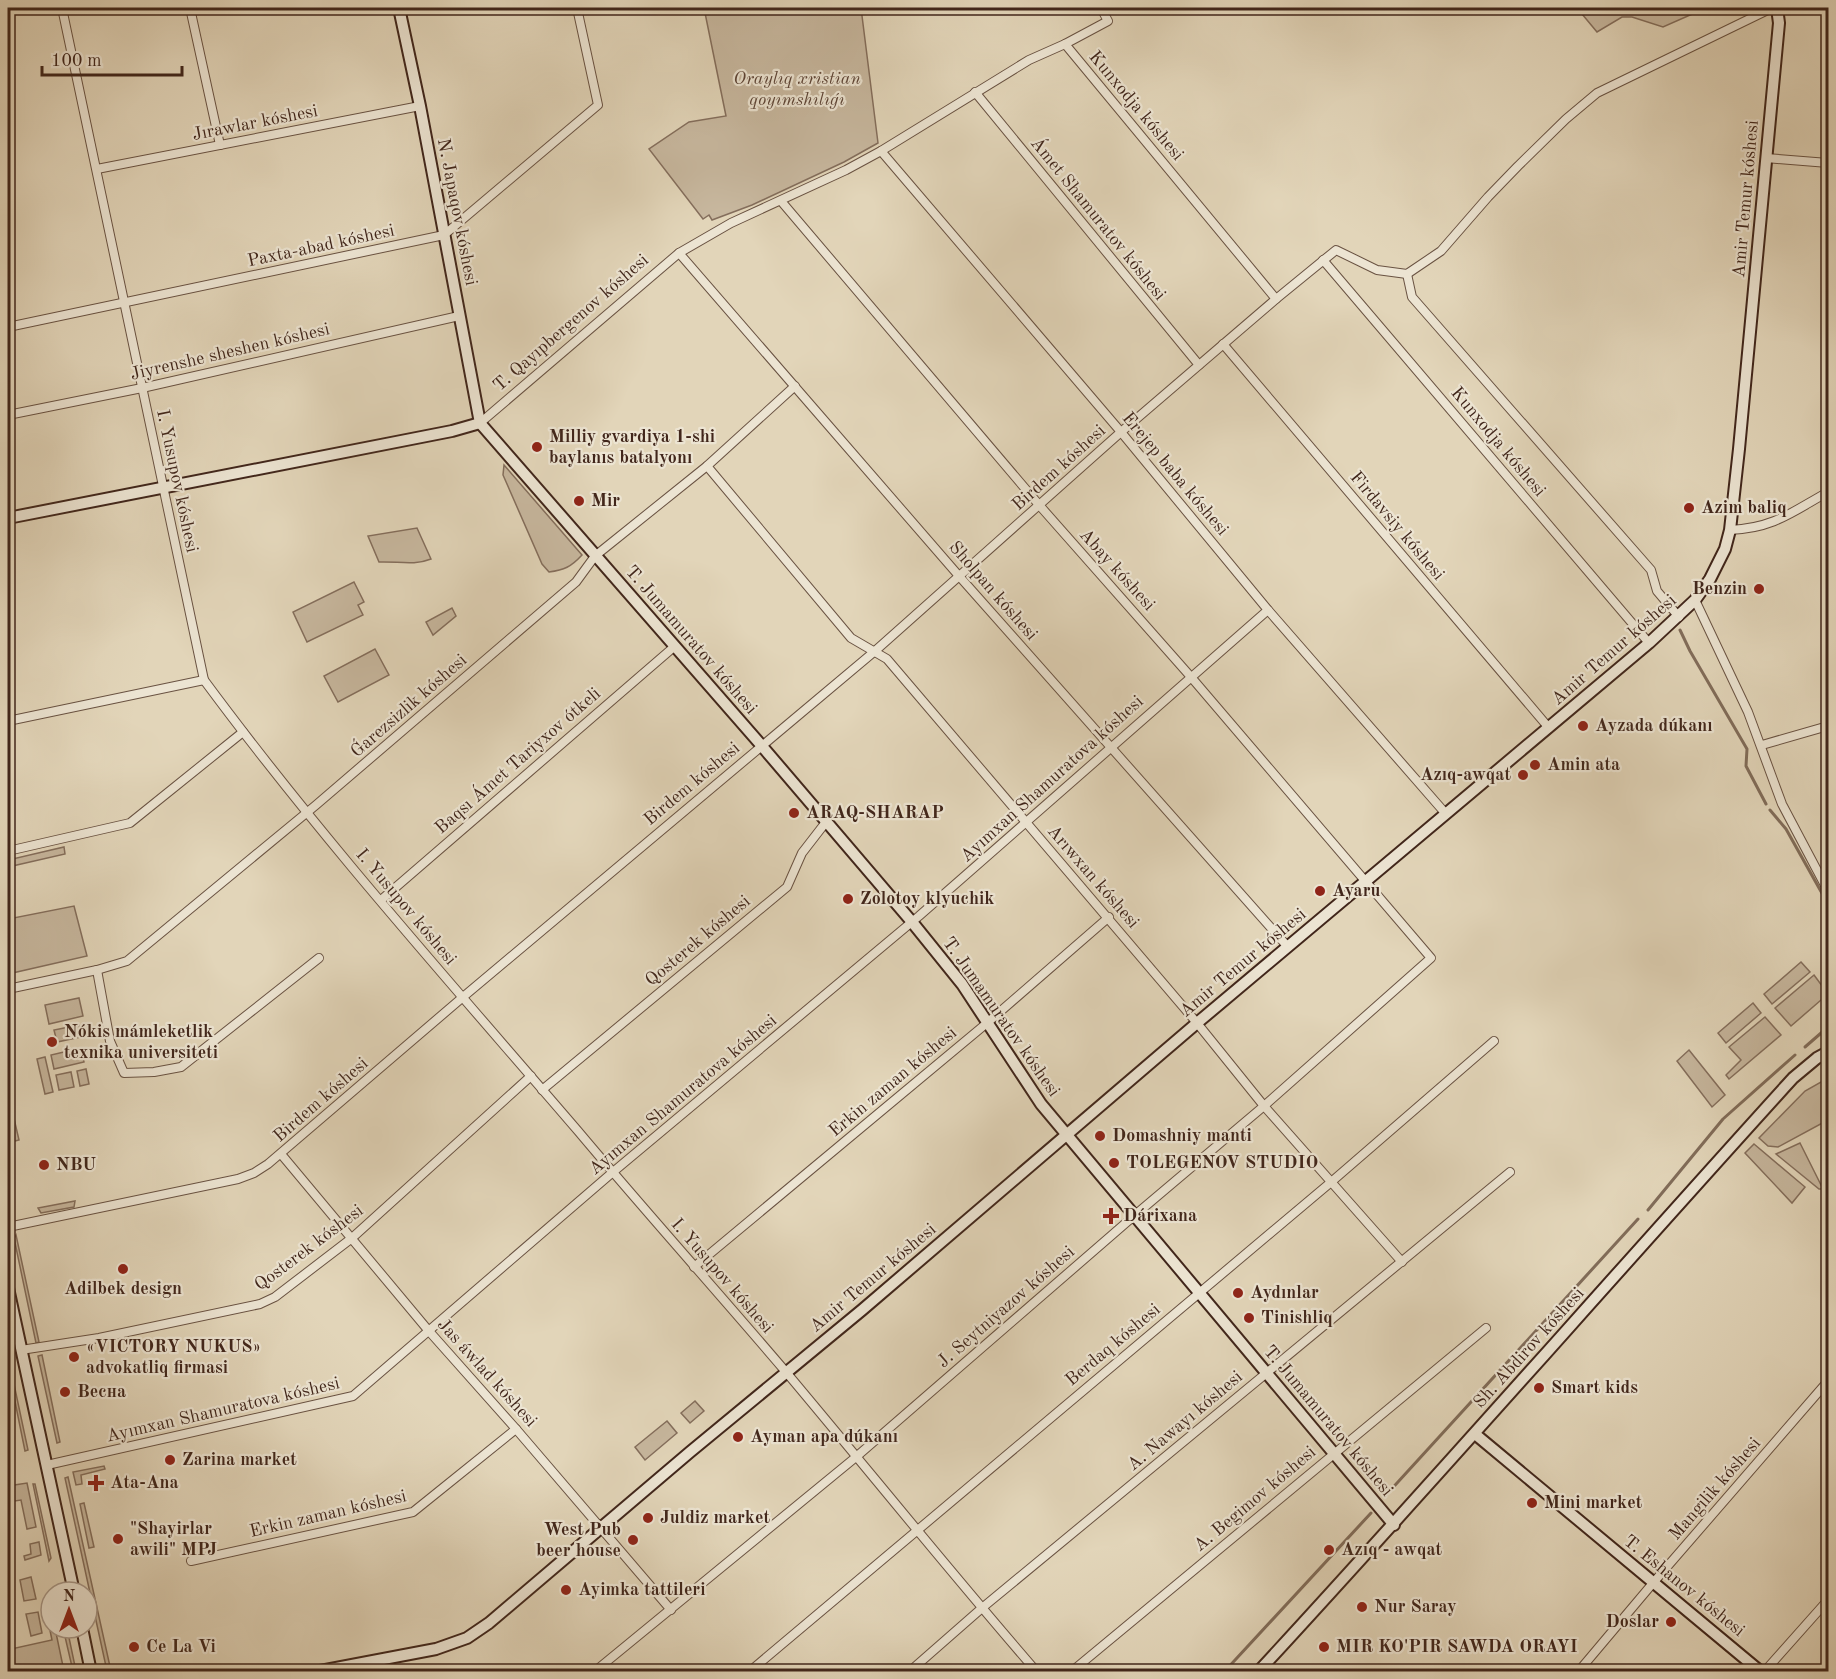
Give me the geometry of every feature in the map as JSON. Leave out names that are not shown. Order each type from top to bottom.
[{"type":"street","name":"I. Yusupov kóshesi","points":[[62,8],[204,680],[306,812],[786,1373],[1037,1671]]},
{"type":"street","points":[[190,8],[220,146]]},
{"type":"street","name":"N. Japaqov kóshesi","points":[[399,8],[420,106],[480,423]]},
{"type":"street","name":"Paxta-abad kóshesi","points":[[8,327],[444,236],[598,105],[577,8]]},
{"type":"street","name":"T. Qayıpbergenov kóshesi","points":[[8,518],[453,431],[480,423],[680,253],[730,223],[839,174],[881,151],[1029,60],[1108,21],[1101,8]]},
{"type":"street","points":[[1679,617],[1657,591],[1651,570],[1412,297],[1407,274],[1441,251],[1518,166],[1566,119],[1597,93],[1773,8]]},
{"type":"street","name":"Amir Temur kóshesi","points":[[315,1671],[436,1649],[467,1638],[489,1623],[1197,1023],[1649,644],[1695,600],[1710,579],[1725,549],[1730,530],[1779,22],[1777,8]]},
{"type":"street","name":"Kunxodja kóshesi","points":[[1065,44],[1276,299]]},
{"type":"street","name":"Ámet Shamuratov kóshesi","points":[[975,92],[1199,365]]},
{"type":"street","name":"Jırawlar kóshesi","points":[[97,169],[420,106]]},
{"type":"street","name":"Erejep baba kóshesi","points":[[881,151],[1121,432],[1268,610],[1446,814]]},
{"type":"street","points":[[1766,159],[1828,163]]},
{"type":"street","name":"Abay kóshesi","points":[[781,201],[1040,506],[1191,676],[1431,958]]},
{"type":"street","name":"Birdem kóshesi","points":[[8,1227],[238,1179],[254,1173],[281,1154],[463,996],[875,651],[1121,432],[1323,260],[1336,250],[1377,270],[1407,274]]},
{"type":"street","name":"Sholpan kóshesi","points":[[680,253],[959,576],[1288,947]]},
{"type":"street","name":"Kunxodja kóshesi","points":[[1323,260],[1649,644]]},
{"type":"street","name":"Jiyrenshe sheshen kóshesi","points":[[8,415],[459,316]]},
{"type":"street","name":"Firdavsiy kóshesi","points":[[1223,344],[1549,728]]},
{"type":"street","name":"Ǵarezsizlik kóshesi","points":[[8,989],[98,970],[127,961],[576,582],[595,556],[707,466],[795,386]]},
{"type":"street","name":"T. Jumamuratov kóshesi","points":[[480,423],[912,922],[962,984],[1041,1104],[1394,1525]]},
{"type":"street","name":"Arıwxan kóshesi","points":[[707,466],[851,638],[887,659],[1109,918],[1264,1106],[1402,1262]]},
{"type":"street","points":[[1730,530],[1758,527],[1782,519],[1828,492]]},
{"type":"street","points":[[1695,600],[1743,702],[1782,804],[1828,891]]},
{"type":"street","name":"Ayımxan Shamuratova kóshesi","points":[[47,1465],[352,1396],[613,1172],[912,922],[1268,610]]},
{"type":"street","name":"Baqsı Ámet Tariyxov ótkeli","points":[[381,900],[675,646]]},
{"type":"street","points":[[8,721],[204,680]]},
{"type":"street","points":[[1761,745],[1828,726]]},
{"type":"street","points":[[8,851],[130,823],[243,732]]},
{"type":"street","name":"Qosterek kóshesi","points":[[543,1090],[786,886],[802,853],[826,822]]},
{"type":"street","name":"Erkin zaman kóshesi","points":[[694,1267],[987,1023],[1109,918]]},
{"type":"street","points":[[98,970],[110,1041],[124,1073],[154,1072],[181,1067],[319,958]]},
{"type":"street","name":"J. Seytniyazov kóshesi","points":[[594,1671],[856,1457],[1264,1106],[1431,958]]},
{"type":"street","name":"Berdaq kóshesi","points":[[749,1671],[1330,1183],[1494,1041]]},
{"type":"street","name":"Sh. Abdirov kóshesi","points":[[1258,1671],[1394,1525],[1793,1078],[1828,1052]]},
{"type":"street","name":"Qosterek kóshesi","points":[[21,1350],[99,1338],[260,1304],[275,1297],[352,1238],[531,1076]]},
{"type":"street","name":"Jas áwlad kóshesi","points":[[281,1154],[428,1330],[671,1610]]},
{"type":"street","name":"A. Nawayı kóshesi","points":[[909,1671],[982,1608],[1510,1172]]},
{"type":"street","points":[[8,1288],[71,1580]]},
{"type":"street","name":"A. Begimov kóshesi","points":[[1071,1671],[1486,1328]]},
{"type":"street","name":"Mangilik kóshesi","points":[[1578,1671],[1828,1381]]},
{"type":"street","name":"Erkin zaman kóshesi","points":[[191,1561],[413,1512],[516,1429]]},
{"type":"street","name":"T. Eshanov kóshesi","points":[[1475,1434],[1762,1671]]},
{"type":"street","points":[[1762,1671],[1828,1600]]},
{"type":"street","points":[[85,1640],[91,1671]]},
{"type":"green space","name":"Oraylıq xristian qoyımshılıǵı","points":[[704,8],[861,8],[878,143],[844,162],[752,205],[712,220],[709,215],[703,219],[649,149],[689,122],[726,116]]},
{"type":"green space","points":[[1577,8],[1706,8],[1663,27],[1632,17],[1622,17],[1597,32]]},
{"type":"green space","points":[[504,465],[582,555],[571,565],[549,572],[542,564],[503,475]]},
{"type":"green space","points":[[417,528],[431,559],[412,563],[379,562],[368,536]]},
{"type":"green space","points":[[354,582],[364,602],[358,605],[363,615],[307,642],[293,612]]},
{"type":"green space","points":[[452,608],[456,616],[433,635],[426,622]]},
{"type":"green space","points":[[375,649],[389,675],[338,702],[324,676]]},
{"type":"green space","points":[[64,847],[65,854],[8,867],[8,860]]},
{"type":"green space","points":[[74,906],[87,956],[8,974],[8,919]]},
{"type":"green space","points":[[1801,962],[1810,972],[1772,1004],[1764,994]]},
{"type":"green space","points":[[1814,975],[1828,994],[1791,1026],[1775,1008]]},
{"type":"green space","points":[[79,998],[83,1016],[49,1024],[45,1005]]},
{"type":"green space","points":[[1753,1003],[1761,1013],[1726,1043],[1718,1033]]},
{"type":"green space","points":[[1765,1017],[1781,1035],[1729,1079],[1726,1075],[1741,1060],[1729,1047]]},
{"type":"green space","points":[[79,1025],[81,1037],[57,1042],[54,1030]]},
{"type":"green space","points":[[81,1048],[84,1062],[54,1069],[51,1055]]},
{"type":"green space","points":[[1689,1050],[1725,1095],[1712,1107],[1677,1061]]},
{"type":"green space","points":[[45,1057],[53,1092],[45,1094],[37,1059]]},
{"type":"green space","points":[[86,1069],[89,1084],[80,1086],[77,1071]]},
{"type":"green space","points":[[71,1072],[74,1087],[59,1090],[56,1075]]},
{"type":"green space","points":[[1828,1078],[1828,1120],[1778,1147],[1768,1146],[1759,1138],[1805,1091]]},
{"type":"green space","points":[[8,1110],[12,1110],[19,1140],[11,1142],[8,1125]]},
{"type":"green space","points":[[1800,1143],[1823,1189],[1819,1189],[1776,1154]]},
{"type":"green space","points":[[1754,1144],[1805,1187],[1792,1203],[1745,1153]]},
{"type":"green space","points":[[75,1201],[74,1207],[41,1213],[38,1208]]},
{"type":"green space","points":[[16,1235],[39,1342],[36,1343],[14,1238]]},
{"type":"green space","points":[[42,1355],[60,1442],[57,1443],[38,1356]]},
{"type":"green space","points":[[8,1356],[28,1450],[25,1451],[8,1367]]},
{"type":"green space","points":[[695,1401],[704,1411],[690,1423],[681,1413]]},
{"type":"green space","points":[[667,1421],[677,1433],[645,1460],[635,1447]]},
{"type":"green space","points":[[104,1466],[105,1469],[81,1475],[82,1484],[76,1485],[73,1472]]},
{"type":"green space","points":[[68,1477],[91,1580],[87,1580],[65,1478]]},
{"type":"green space","points":[[27,1483],[36,1527],[27,1529],[21,1500],[8,1502],[8,1486]]},
{"type":"green space","points":[[33,1484],[35,1484],[51,1558],[49,1561]]},
{"type":"green space","points":[[84,1503],[94,1547],[89,1548],[80,1504]]},
{"type":"green space","points":[[39,1542],[41,1555],[25,1560],[24,1556],[31,1554],[30,1544]]},
{"type":"green space","points":[[31,1577],[36,1599],[24,1601],[20,1580]]},
{"type":"green space","points":[[38,1612],[39,1634],[31,1636],[26,1614]]},
{"type":"green space","points":[[99,1617],[111,1671],[107,1671],[99,1634]]},
{"type":"green space","points":[[58,1640],[64,1671],[16,1671],[11,1649]]},
{"type":"green space","points":[[66,1640],[70,1640],[76,1671],[73,1671]]},
{"type":"waterway","points":[[1680,630],[1747,749],[1746,766],[1766,804]]},
{"type":"waterway","points":[[1770,810],[1786,829],[1828,904]]},
{"type":"waterway","points":[[1805,1047],[1828,1027]]},
{"type":"waterway","points":[[1648,1210],[1723,1119],[1795,1055]]},
{"type":"waterway","points":[[1387,1494],[1638,1219]]},
{"type":"waterway","points":[[1224,1672],[1371,1513]]},
{"type":"place","name":"Milliy gvardiya 1-shi baylanıs batalyonı","points":[[537,447]]},
{"type":"place","name":"Mir","points":[[579,501]]},
{"type":"place","name":"Azim baliq","points":[[1689,508]]},
{"type":"place","name":"Benzin","points":[[1759,589]]},
{"type":"place","name":"Ayzada dúkanı","points":[[1583,726]]},
{"type":"place","name":"Amin ata","points":[[1535,765]]},
{"type":"place","name":"Azıq-awqat","points":[[1523,775]]},
{"type":"place","name":"ARAQ-SHARAP","points":[[794,813]]},
{"type":"place","name":"Ayaru","points":[[1320,891]]},
{"type":"place","name":"Zolotoy klyuchik","points":[[848,899]]},
{"type":"place","name":"Nókis mámleketlik texnika universiteti","points":[[52,1042]]},
{"type":"place","name":"Domashniy manti","points":[[1100,1136]]},
{"type":"place","name":"TOLEGENOV STUDIO","points":[[1114,1163]]},
{"type":"place","name":"NBU","points":[[44,1165]]},
{"type":"place","name":"Dárixana","points":[[1111,1216]]},
{"type":"place","name":"Adilbek design","points":[[123,1269]]},
{"type":"place","name":"Aydınlar","points":[[1238,1293]]},
{"type":"place","name":"Tinishliq","points":[[1249,1318]]},
{"type":"place","name":"«VICTORY NUKUS» advokatliq firmasi","points":[[74,1357]]},
{"type":"place","name":"Smart kids","points":[[1539,1388]]},
{"type":"place","name":"Весна","points":[[65,1392]]},
{"type":"place","name":"Ayman apa dúkanı","points":[[738,1437]]},
{"type":"place","name":"Zarina market","points":[[170,1460]]},
{"type":"place","name":"Ata-Ana","points":[[96,1483]]},
{"type":"place","name":"Mini market","points":[[1532,1503]]},
{"type":"place","name":"Juldiz market","points":[[648,1518]]},
{"type":"place","name":"\"Shayirlar awili\" MPJ","points":[[118,1539]]},
{"type":"place","name":"West Pub beer house","points":[[633,1540]]},
{"type":"place","name":"Azıq - awqat","points":[[1329,1550]]},
{"type":"place","name":"Ayimka tattileri","points":[[566,1590]]},
{"type":"place","name":"Nur Saray","points":[[1362,1607]]},
{"type":"place","name":"Doslar","points":[[1671,1622]]},
{"type":"place","name":"Ce La Vi","points":[[134,1647]]},
{"type":"place","name":"MIR KO'PIR SAWDA ORAYI","points":[[1324,1647]]}]
